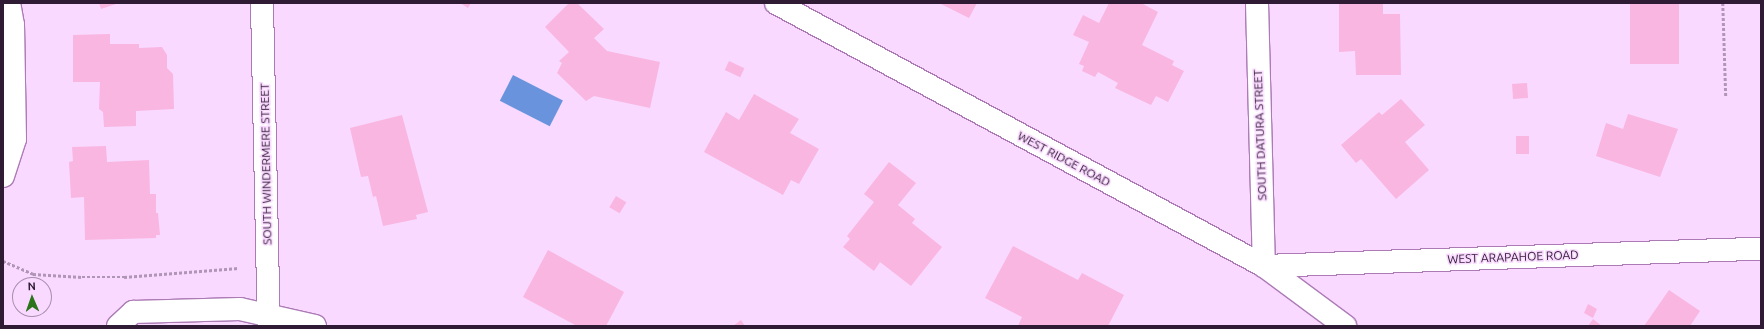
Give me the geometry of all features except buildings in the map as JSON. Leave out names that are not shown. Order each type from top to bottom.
[{"type":"street","points":[[3,176],[15,139],[13,25],[9,3]]},
{"type":"street","name":"SOUTH WINDERMERE STREET","points":[[262,3],[269,322]]},
{"type":"street","name":"WEST RIDGE ROAD","points":[[776,3],[1264,266],[1346,326]]},
{"type":"street","name":"SOUTH DATURA STREET","points":[[1257,3],[1264,266]]},
{"type":"street","name":"WEST ARAPAHOE ROAD","points":[[1264,266],[1761,249]]},
{"type":"street","points":[[118,326],[133,312],[240,310],[269,322],[315,326]]},
{"type":"path","points":[[1723,3],[1726,96]]},
{"type":"path","points":[[3,261],[33,274],[82,277],[200,272],[268,265]]},
{"type":"water","points":[[513,75],[563,100],[550,126],[500,101]]}]
